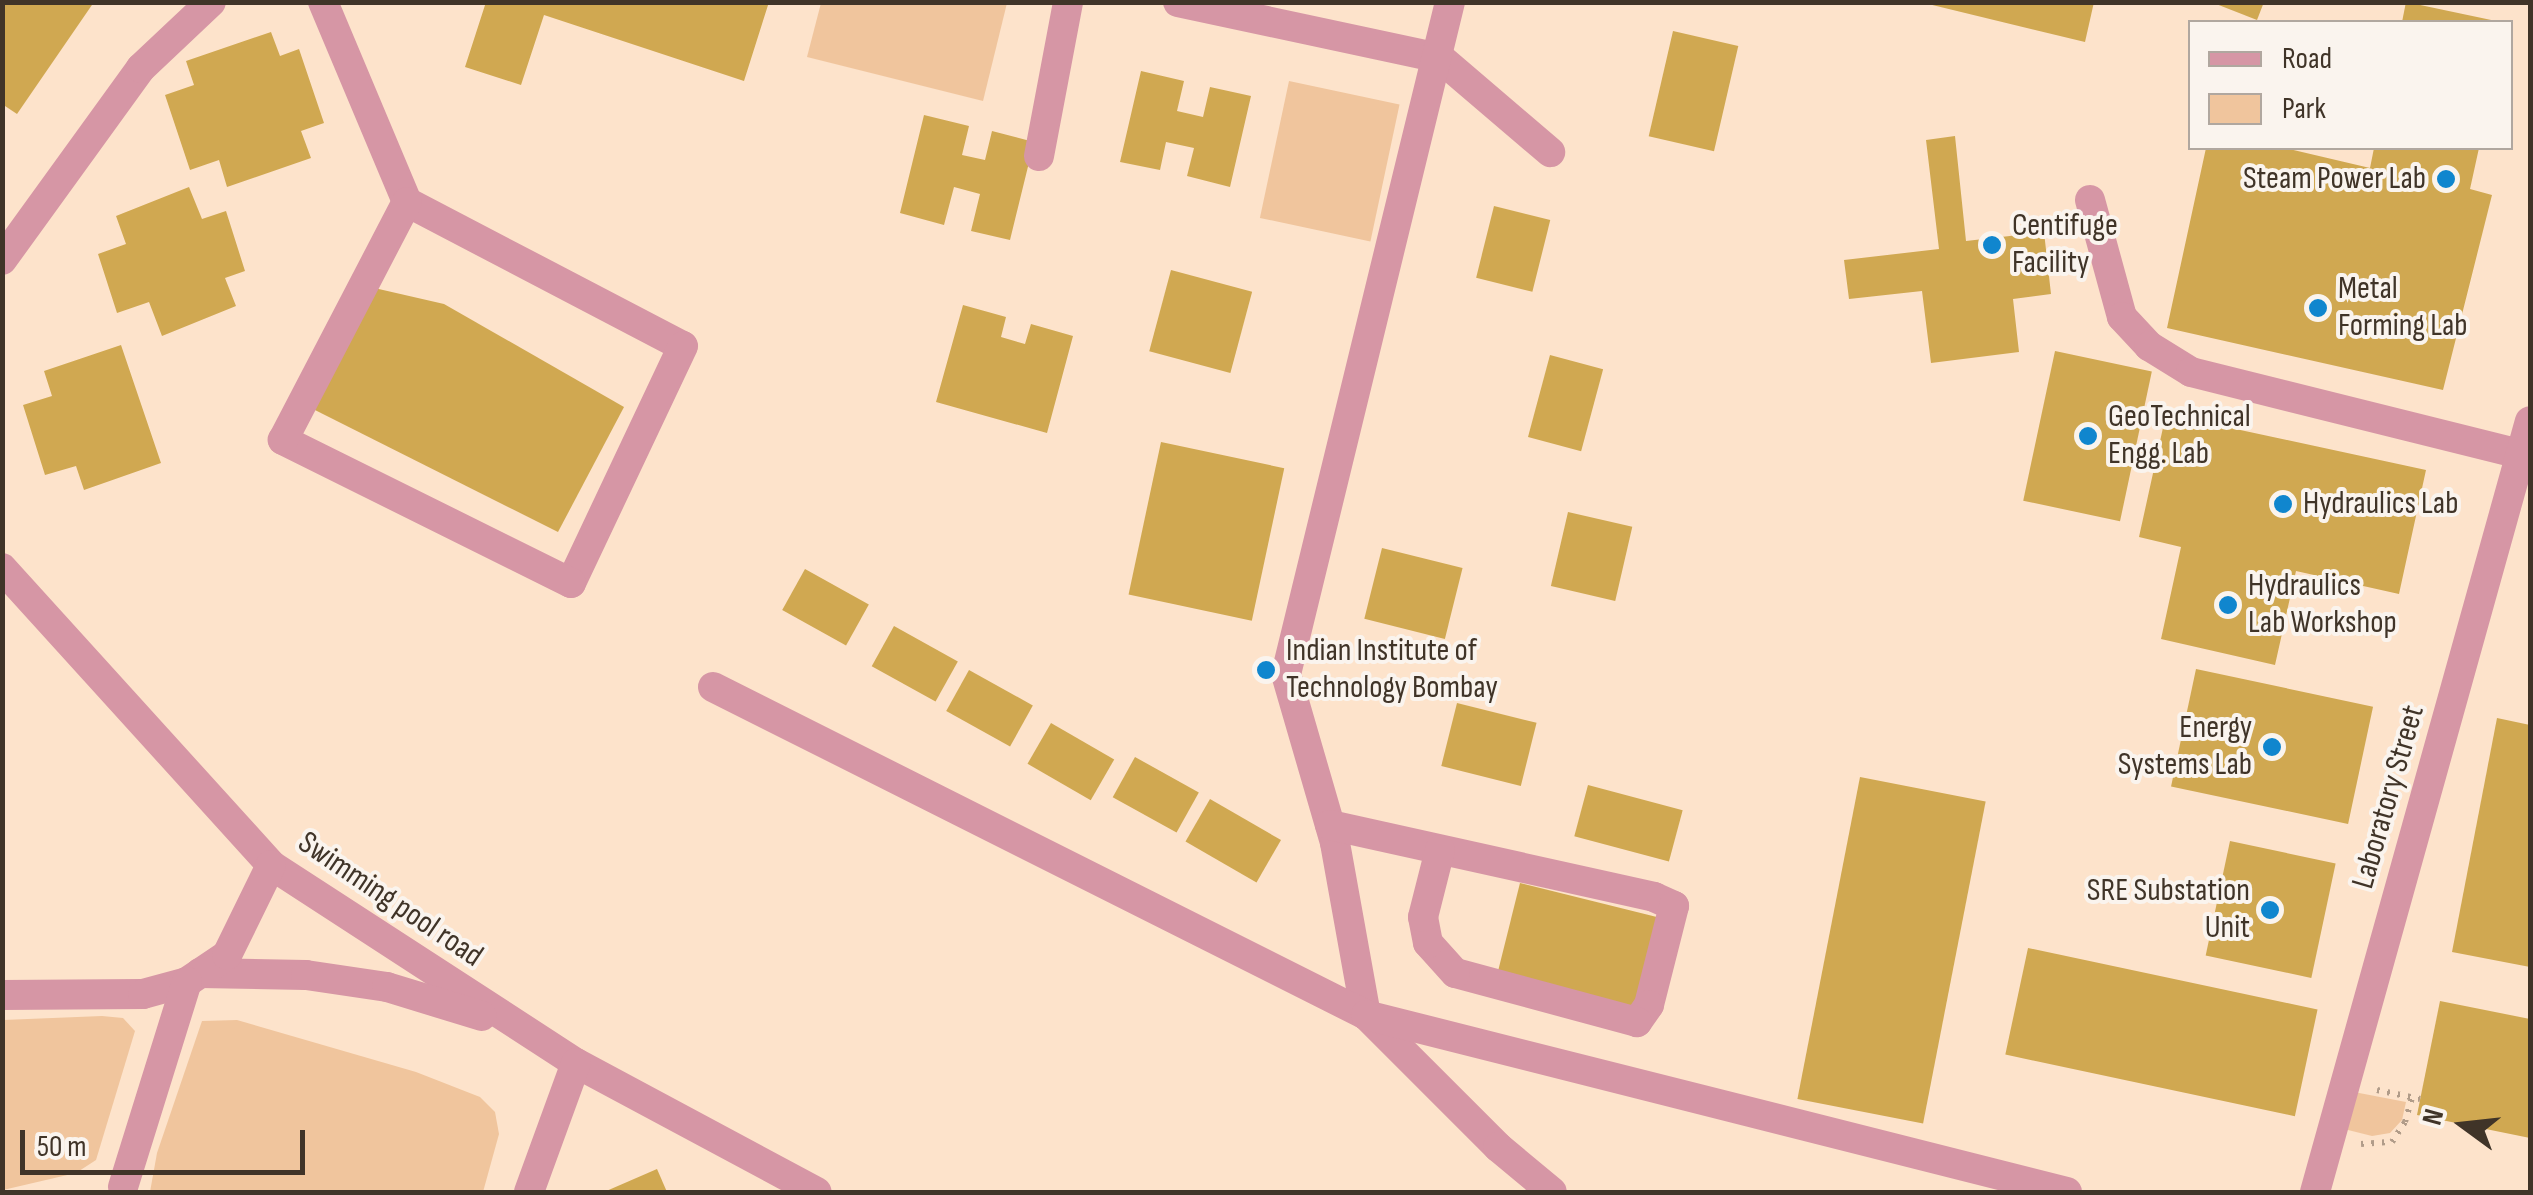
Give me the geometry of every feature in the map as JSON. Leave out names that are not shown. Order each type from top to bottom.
[{"type":"lane","points":[[2,260],[142,68],[211,2]]},
{"type":"lane","points":[[323,2],[407,202],[682,346],[572,583],[284,440],[407,202]]},
{"type":"lane","points":[[1039,156],[1068,2]]},
{"type":"lane","points":[[1178,2],[1440,58],[1550,152]]},
{"type":"lane","points":[[1450,2],[1440,58],[1286,674],[1330,825],[1366,1015],[1498,1147],[1552,1192]]},
{"type":"lane","points":[[2090,200],[2122,316],[2149,346],[2191,372],[2521,454]]},
{"type":"lane","name":"Laboratory Street","points":[[2315,1192],[2530,421]]},
{"type":"lane","name":"Swimming pool road","points":[[7,583],[271,865],[576,1063],[817,1192]]},
{"type":"lane","points":[[713,687],[1366,1015],[2067,1192]]},
{"type":"lane","points":[[1330,825],[1654,897],[1674,906],[1648,1005],[1637,1022],[1454,973],[1428,943],[1423,917],[1440,850]]},
{"type":"lane","points":[[122,1187],[194,978],[227,955],[271,865]]},
{"type":"lane","points":[[2,996],[144,994],[194,978],[306,975],[387,987],[518,1027]]},
{"type":"lane","points":[[528,1192],[576,1063]]},
{"type":"path","points":[[2331,1136],[2372,1146],[2392,1142],[2416,1098],[2388,1092]]},
{"type":"green space","points":[[821,3],[1007,3],[983,101],[807,57]]},
{"type":"green space","points":[[1289,81],[1400,104],[1370,241],[1260,218]]},
{"type":"green space","points":[[123,1018],[135,1031],[96,1160],[76,1173],[3,1190],[3,1020]]},
{"type":"green space","points":[[237,1020],[416,1072],[480,1097],[495,1112],[499,1134],[483,1192],[150,1192],[157,1153],[202,1021]]},
{"type":"green space","points":[[2354,1092],[2406,1102],[2402,1120],[2390,1133],[2372,1136],[2344,1129]]},
{"type":"building","points":[[2,2],[94,2],[17,114],[2,104]]},
{"type":"building","points":[[486,2],[769,2],[744,81],[544,15],[521,85],[465,67]]},
{"type":"building","points":[[1920,2],[2094,2],[2085,42]]},
{"type":"building","points":[[2211,2],[2264,2],[2257,20]]},
{"type":"building","points":[[2406,2],[2491,20],[2402,20]]},
{"type":"building","points":[[1673,31],[1738,46],[1714,151],[1649,136]]},
{"type":"building","points":[[271,32],[280,56],[299,49],[324,123],[301,131],[311,158],[227,187],[219,160],[190,170],[165,95],[194,85],[186,61]]},
{"type":"building","points":[[1141,71],[1184,81],[1177,111],[1203,117],[1210,87],[1251,96],[1230,187],[1187,176],[1194,148],[1166,142],[1160,170],[1120,162]]},
{"type":"building","points":[[924,115],[969,126],[962,155],[985,160],[992,131],[1034,142],[1010,240],[971,231],[980,194],[954,187],[944,225],[900,213]]},
{"type":"building","name":"Centifuge Facility","points":[[1955,136],[1966,241],[2044,232],[2051,294],[2013,299],[2019,352],[1931,363],[1922,291],[1849,299],[1844,260],[1939,249],[1926,140]]},
{"type":"building","points":[[2206,150],[2294,150],[2370,168],[2374,150],[2479,150],[2470,189],[2492,195],[2443,390],[2167,328]]},
{"type":"building","points":[[189,187],[202,219],[226,211],[245,271],[225,278],[236,306],[162,336],[149,302],[117,313],[98,254],[126,244],[116,216]]},
{"type":"building","points":[[1494,206],[1550,220],[1532,292],[1476,278]]},
{"type":"building","points":[[1171,270],[1252,292],[1230,373],[1149,351]]},
{"type":"building","points":[[370,287],[444,304],[624,407],[558,532],[303,404]]},
{"type":"building","points":[[963,305],[1006,317],[1001,337],[1025,344],[1031,324],[1073,336],[1047,433],[936,402]]},
{"type":"building","points":[[121,345],[161,463],[84,490],[76,466],[45,475],[23,405],[52,396],[44,371]]},
{"type":"building","name":"GeoTechnical Engg. Lab","points":[[2055,351],[2152,372],[2120,521],[2023,501]]},
{"type":"building","points":[[1550,355],[1603,369],[1581,451],[1528,437]]},
{"type":"building","name":"Hydraulics Lab","points":[[2166,414],[2426,470],[2399,594],[2296,571],[2275,665],[2161,639],[2181,547],[2139,537]]},
{"type":"building","points":[[1161,442],[1284,468],[1252,621],[1129,595]]},
{"type":"building","points":[[1568,512],[1632,527],[1615,601],[1551,586]]},
{"type":"building","points":[[1382,548],[1463,568],[1445,639],[1364,619]]},
{"type":"building","points":[[805,569],[869,604],[846,645],[782,610]]},
{"type":"building","points":[[894,626],[958,661],[936,702],[872,666]]},
{"type":"building","name":"Energy Systems Lab","points":[[2196,669],[2373,707],[2348,824],[2171,786]]},
{"type":"building","points":[[969,670],[1033,705],[1010,746],[946,711]]},
{"type":"building","points":[[1457,703],[1537,723],[1521,786],[1441,766]]},
{"type":"building","points":[[2497,718],[2530,725],[2530,967],[2452,952]]},
{"type":"building","points":[[1051,723],[1114,759],[1091,800],[1028,764]]},
{"type":"building","points":[[1135,757],[1199,792],[1177,833],[1113,797]]},
{"type":"building","points":[[1860,777],[1986,801],[1923,1123],[1797,1099]]},
{"type":"building","points":[[1588,785],[1683,810],[1669,862],[1574,836]]},
{"type":"building","points":[[1210,799],[1281,840],[1257,882],[1186,841]]},
{"type":"building","name":"SRE Substation Unit","points":[[2230,841],[2336,863],[2311,978],[2206,955]]},
{"type":"building","points":[[1520,883],[1657,917],[1634,1009],[1497,975]]},
{"type":"building","points":[[2028,948],[2318,1010],[2295,1116],[2005,1055]]},
{"type":"building","points":[[2440,1001],[2530,1019],[2530,1138],[2417,1115]]},
{"type":"building","points":[[657,1169],[667,1192],[604,1192]]},
{"type":"place","name":"Steam Power Lab","points":[[2446,179]]},
{"type":"place","name":"Centifuge Facility","points":[[1992,245]]},
{"type":"place","name":"Metal Forming Lab","points":[[2318,308]]},
{"type":"place","name":"GeoTechnical Engg. Lab","points":[[2088,436]]},
{"type":"place","name":"Hydraulics Lab","points":[[2283,504]]},
{"type":"place","name":"Hydraulics Lab Workshop","points":[[2228,605]]},
{"type":"place","name":"Indian Institute of Technology Bombay","points":[[1266,670]]},
{"type":"place","name":"Energy Systems Lab","points":[[2272,747]]},
{"type":"place","name":"SRE Substation Unit","points":[[2270,910]]}]
